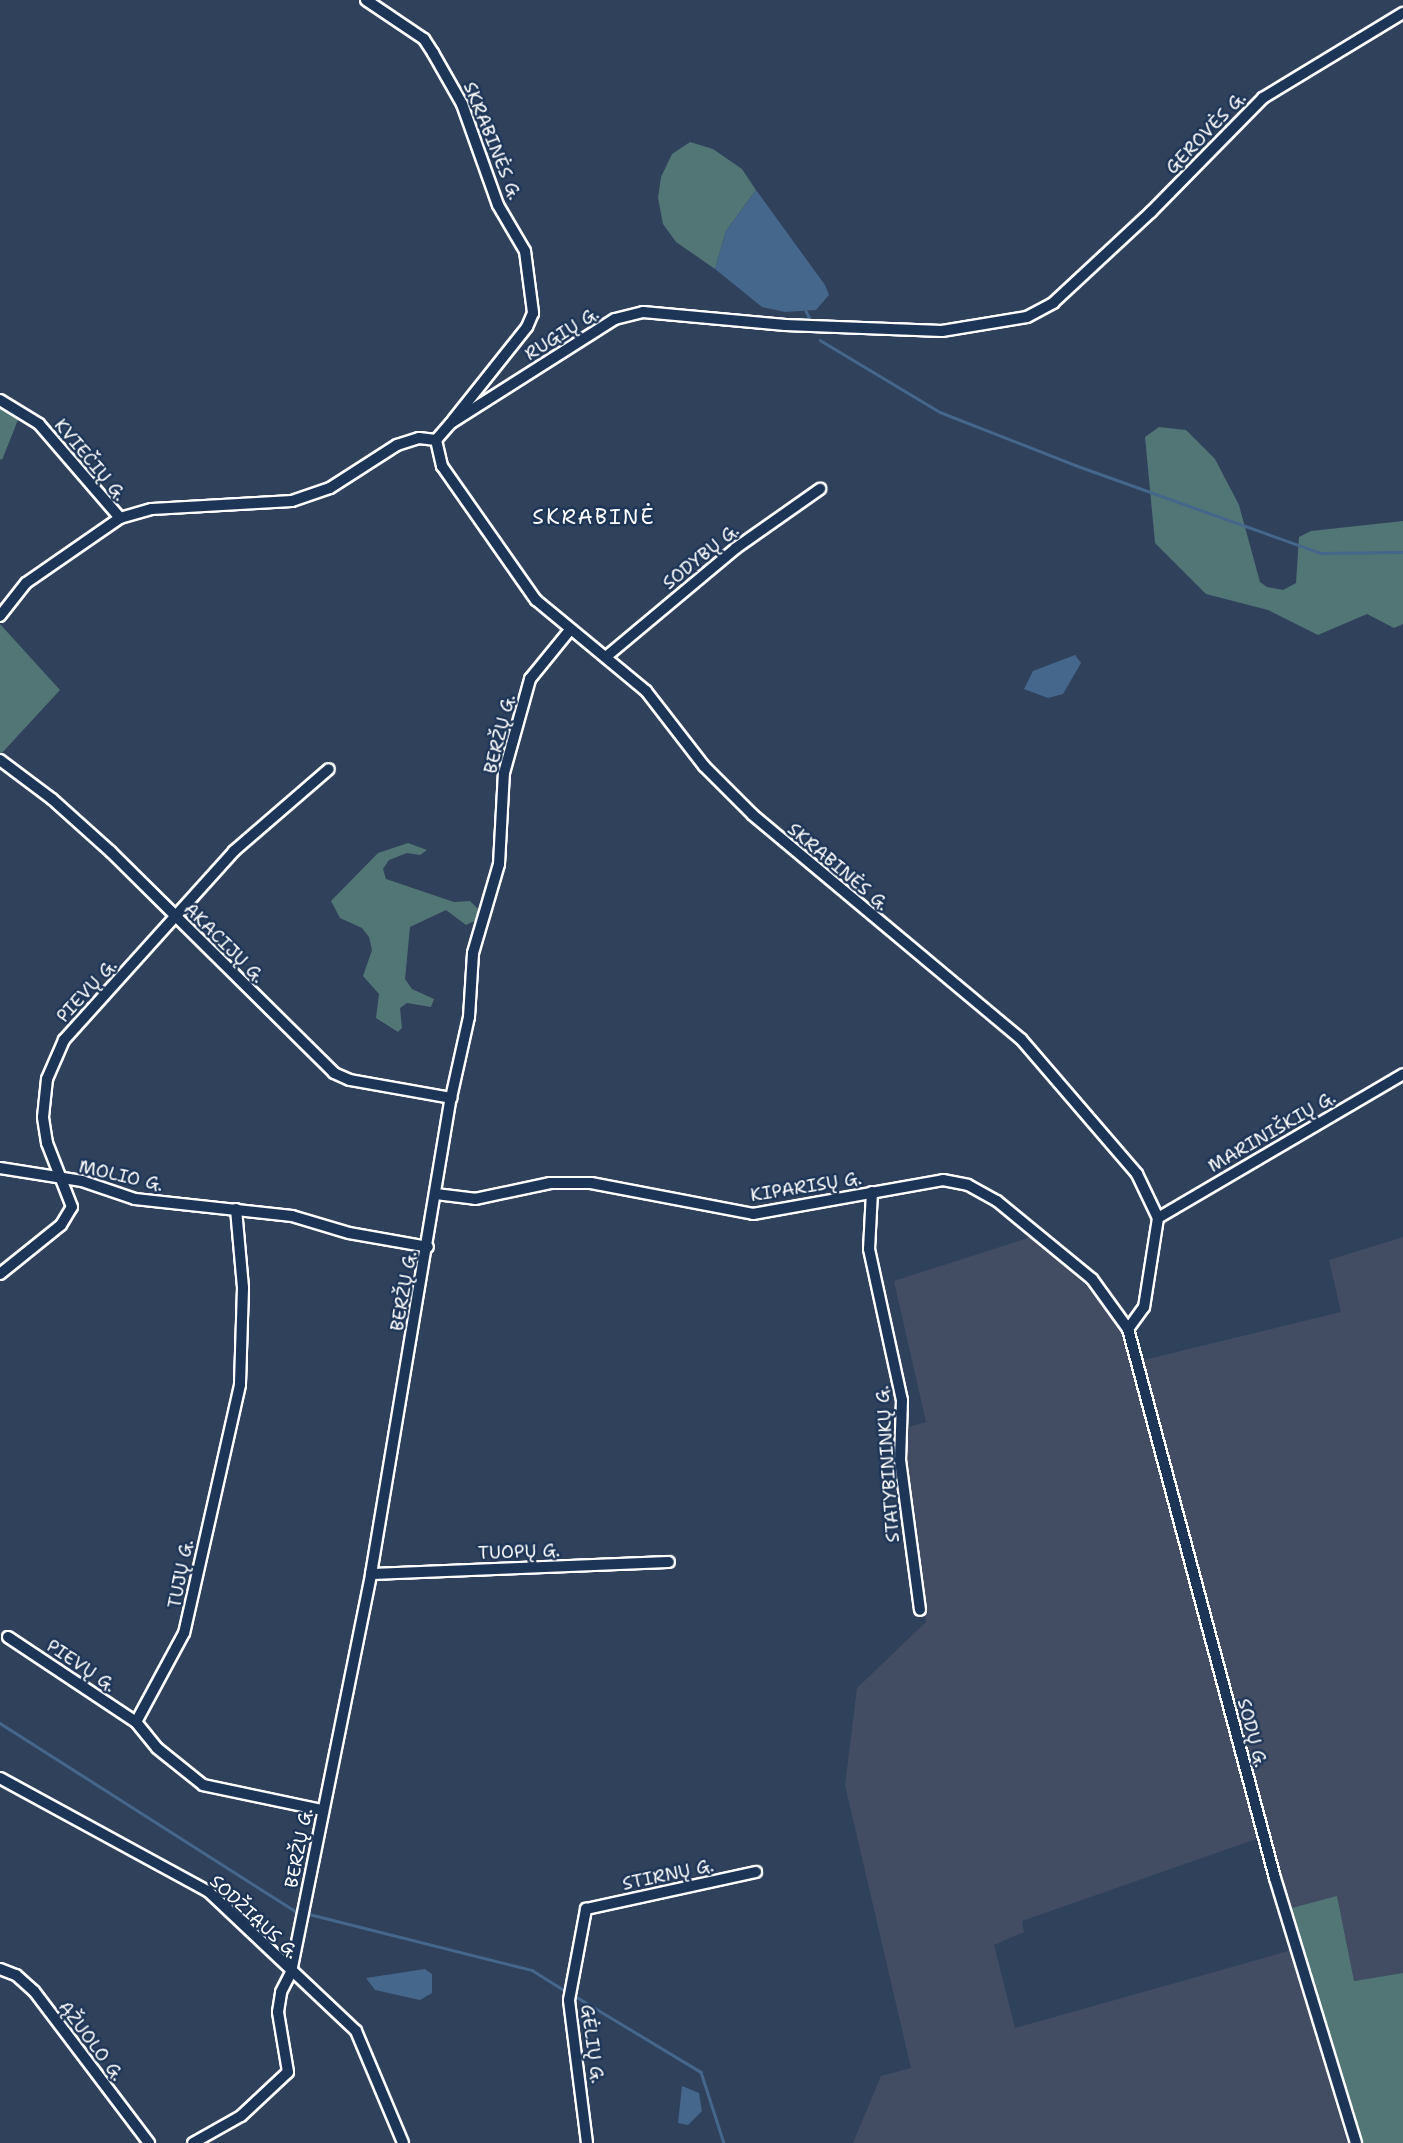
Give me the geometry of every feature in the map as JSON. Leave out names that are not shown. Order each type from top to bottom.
[{"type":"street","name":"SKRABINĖS G.","points":[[366,0],[424,39],[433,53],[461,104],[488,182],[522,241],[527,263],[533,313],[527,327],[451,423]]},
{"type":"street","name":"GEROVĖS G.","points":[[1053,303],[1152,212],[1253,106],[1403,13]]},
{"type":"street","name":"RUGIŲ G.","points":[[436,440],[451,423],[615,319],[643,312],[785,325],[942,331],[1001,324],[1053,303]]},
{"type":"street","name":"KVIEČIŲ G.","points":[[0,400],[39,424],[120,519]]},
{"type":"street","points":[[0,616],[26,583],[120,519],[152,509],[292,501],[330,488],[397,445],[419,438],[436,440]]},
{"type":"street","name":"SKRABINĖS G.","points":[[436,440],[442,466],[500,554],[536,600],[570,630],[607,656],[646,691],[704,766],[753,815],[1021,1039],[1137,1174],[1158,1217]]},
{"type":"street","name":"SODYBŲ G.","points":[[607,656],[736,548],[820,489]]},
{"type":"street","name":"BERŽŲ G.","points":[[291,1972],[370,1574],[428,1247],[451,1098],[469,1017],[472,953],[499,864],[504,773],[530,680],[570,630]]},
{"type":"street","name":"AKACIJŲ G.","points":[[0,760],[52,799],[334,1073],[350,1080],[451,1098]]},
{"type":"street","name":"PIEVŲ G.","points":[[0,1274],[68,1216],[72,1208],[43,1118],[52,1062],[78,1021],[174,915],[263,824],[329,769]]},
{"type":"street","name":"MARINIŠKIŲ G.","points":[[1158,1217],[1403,1074]]},
{"type":"street","name":"MOLIO G.","points":[[0,1168],[62,1179],[135,1199],[292,1216],[349,1233],[428,1247]]},
{"type":"street","name":"KIPARISŲ G.","points":[[436,1194],[475,1199],[550,1183],[592,1183],[753,1213],[943,1180],[968,1185],[997,1201],[1092,1279],[1128,1329]]},
{"type":"street","name":"STATYBININKŲ G.","points":[[872,1192],[869,1249],[902,1400],[900,1460],[920,1610]]},
{"type":"street","name":"TUJŲ G.","points":[[136,1722],[184,1633],[240,1384],[243,1277],[236,1209]]},
{"type":"street","points":[[1128,1329],[1144,1307],[1158,1217]]},
{"type":"street","name":"SODŲ G.","points":[[1128,1329],[1275,1878],[1356,2143]]},
{"type":"street","name":"TUOPŲ G.","points":[[370,1574],[669,1562]]},
{"type":"street","name":"PIEVŲ G.","points":[[8,1637],[136,1722]]},
{"type":"street","points":[[136,1722],[157,1748],[202,1785],[323,1810]]},
{"type":"street","name":"SODŽIAUS G.","points":[[0,1778],[209,1892],[291,1972],[281,1992],[278,2012],[286,2077],[241,2116],[193,2143]]},
{"type":"street","name":"STIRNŲ G.","points":[[586,1909],[756,1872]]},
{"type":"street","name":"GĖLIŲ G.","points":[[586,1909],[569,2000],[587,2143]]},
{"type":"street","name":"ĄŽUOLO G.","points":[[0,1969],[16,1975],[34,1991],[149,2143]]},
{"type":"street","points":[[291,1972],[356,2031],[403,2143]]},
{"type":"shaded area","points":[[1034,1236],[1120,1319],[1259,1838],[1022,1921],[1024,1932],[994,1945],[1015,2028],[1292,1950],[1347,2143],[853,2143],[881,2076],[911,2068],[845,1785],[857,1688],[926,1622],[904,1461],[905,1428],[926,1422],[894,1281]]},
{"type":"shaded area","points":[[1403,1237],[1403,1973],[1354,1981],[1288,1909],[1140,1361],[1341,1312],[1329,1260]]},
{"type":"green space","points":[[690,142],[713,149],[742,169],[756,190],[726,231],[715,269],[676,242],[663,224],[658,198],[661,177],[672,154]]},
{"type":"green space","points":[[0,403],[18,420],[2,460],[0,459]]},
{"type":"green space","points":[[1159,427],[1186,430],[1215,459],[1239,505],[1260,582],[1267,587],[1283,590],[1296,583],[1299,537],[1311,531],[1403,521],[1403,624],[1394,628],[1367,614],[1318,635],[1268,610],[1206,594],[1155,543],[1145,437]]},
{"type":"green space","points":[[0,624],[60,690],[1,754],[0,753]]},
{"type":"green space","points":[[408,843],[427,850],[420,855],[407,853],[389,860],[383,869],[386,879],[454,902],[470,901],[481,912],[477,920],[466,925],[446,910],[410,927],[405,979],[412,989],[434,999],[431,1007],[407,1003],[400,1008],[402,1028],[398,1032],[376,1018],[379,994],[363,976],[372,950],[369,937],[362,928],[340,918],[331,901],[378,853]]},
{"type":"green space","points":[[1337,1896],[1354,1981],[1403,1973],[1403,2143],[1360,2143],[1288,1909]]},
{"type":"water","points":[[756,190],[825,285],[829,295],[816,310],[785,312],[762,307],[715,269],[726,231]]},
{"type":"water","points":[[1075,655],[1081,663],[1063,694],[1048,698],[1024,689],[1033,671]]},
{"type":"water","points":[[425,1969],[432,1974],[432,1993],[420,2000],[375,1990],[366,1978]]},
{"type":"water","points":[[682,2086],[699,2093],[702,2111],[688,2125],[678,2123]]},
{"type":"waterway","points":[[806,311],[809,317]]},
{"type":"waterway","points":[[820,340],[940,412],[1075,465],[1321,553],[1403,552]]},
{"type":"waterway","points":[[0,1723],[297,1912]]},
{"type":"waterway","points":[[309,1914],[532,1970],[566,1991]]},
{"type":"waterway","points":[[575,1996],[701,2072],[724,2143]]},
{"type":"district","name":"SKRABINĖ","points":[[594,517]]}]
